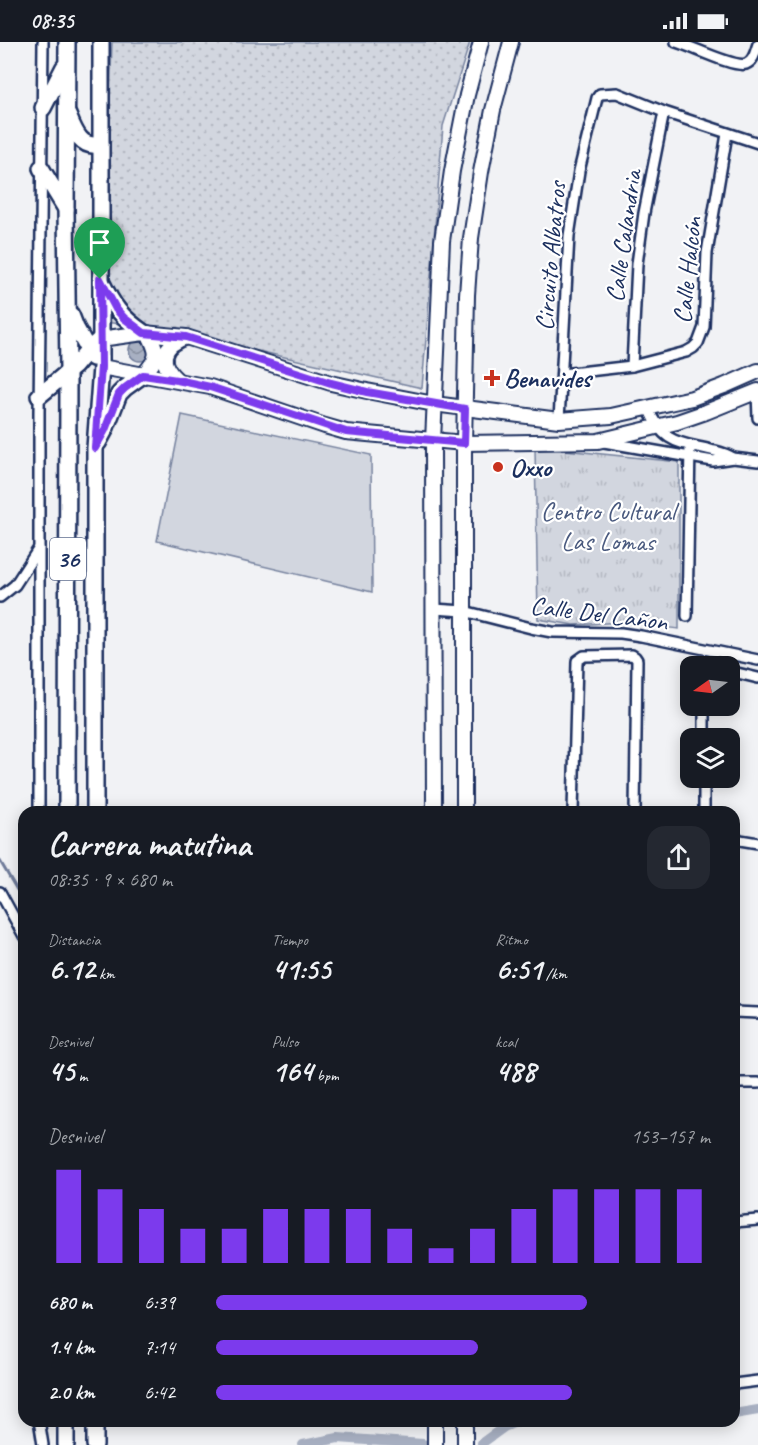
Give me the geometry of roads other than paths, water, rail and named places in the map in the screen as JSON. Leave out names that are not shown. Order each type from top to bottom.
[{"type":"main road","name":"36","points":[[67,42],[67,806]]},
{"type":"main road","name":"36","points":[[95,806],[95,448],[101,367],[101,42]]},
{"type":"main road","points":[[434,806],[433,441],[442,241],[452,171],[467,95],[481,42]]},
{"type":"main road","points":[[464,806],[464,443],[467,295],[471,238],[481,172],[511,42]]},
{"type":"main road","points":[[43,108],[66,64]]},
{"type":"main road","points":[[66,110],[80,139],[89,145],[101,144]]},
{"type":"main road","points":[[41,168],[66,209]]},
{"type":"main road","points":[[95,448],[105,430],[119,394],[143,375],[154,363],[156,356],[156,347],[146,333],[124,318],[100,279]]},
{"type":"main road","points":[[67,307],[88,350],[101,367],[177,380],[231,394],[346,432],[464,443],[598,441],[658,427],[706,412],[757,391]]},
{"type":"main road","points":[[39,396],[68,372],[100,339],[146,333],[186,337],[331,383],[434,404],[559,420],[611,416],[692,398],[758,371]]},
{"type":"main road","points":[[177,380],[165,365],[165,356],[175,341],[186,337]]},
{"type":"main road","points":[[66,1427],[66,1445]]},
{"type":"main road","points":[[95,1427],[95,1445]]},
{"type":"main road","points":[[435,1427],[435,1445]]},
{"type":"main road","points":[[465,1427],[465,1445]]},
{"type":"street","points":[[39,806],[39,396],[43,42]]},
{"type":"street","points":[[683,43],[741,65],[753,59],[758,45]]},
{"type":"street","name":"Circuito Albatros","points":[[559,420],[569,236],[579,171],[597,98],[600,94],[617,93],[664,112]]},
{"type":"street","points":[[664,112],[758,143]]},
{"type":"street","name":"Calle Calandria","points":[[632,366],[637,264],[644,213],[664,112]]},
{"type":"street","name":"Calle Halcón","points":[[562,374],[632,366],[686,352],[693,348],[704,327],[707,253],[727,134]]},
{"type":"street","points":[[757,391],[758,418]]},
{"type":"street","points":[[648,408],[658,427],[676,442],[720,452],[733,458]]},
{"type":"street","points":[[598,441],[714,461],[733,458],[758,461]]},
{"type":"street","points":[[687,616],[690,446]]},
{"type":"street","points":[[0,597],[15,585],[39,548]]},
{"type":"street","name":"Calle Del Cañon","points":[[434,609],[464,611],[552,632],[621,633],[641,636],[758,660]]},
{"type":"street","points":[[573,806],[577,661],[584,656],[632,655],[637,660],[635,806]]},
{"type":"street","points":[[740,673],[758,678]]},
{"type":"street","points":[[704,788],[704,806]]},
{"type":"street","points":[[740,840],[758,843]]},
{"type":"street","points":[[0,892],[18,925]]},
{"type":"street","points":[[740,1012],[758,1013]]},
{"type":"street","points":[[740,1083],[758,1083]]},
{"type":"street","points":[[740,1222],[758,1220]]},
{"type":"street","points":[[740,1383],[758,1381]]},
{"type":"street","points":[[40,1427],[42,1442]]},
{"type":"water","points":[[140,339],[148,342],[151,350],[148,358],[140,361],[132,358],[129,350],[132,342]]},
{"type":"waterway","points":[[0,861],[18,891]]},
{"type":"waterway","points":[[740,1413],[758,1410]]},
{"type":"waterway","points":[[482,1443],[504,1427]]},
{"type":"waterway","points":[[303,1445],[338,1438],[423,1444]]},
{"type":"place","name":"Benavides","points":[[492,378]]},
{"type":"place","name":"Oxxo","points":[[498,467]]},
{"type":"park label","name":"Centro Cultural Las Lomas","points":[[608,526]]}]
